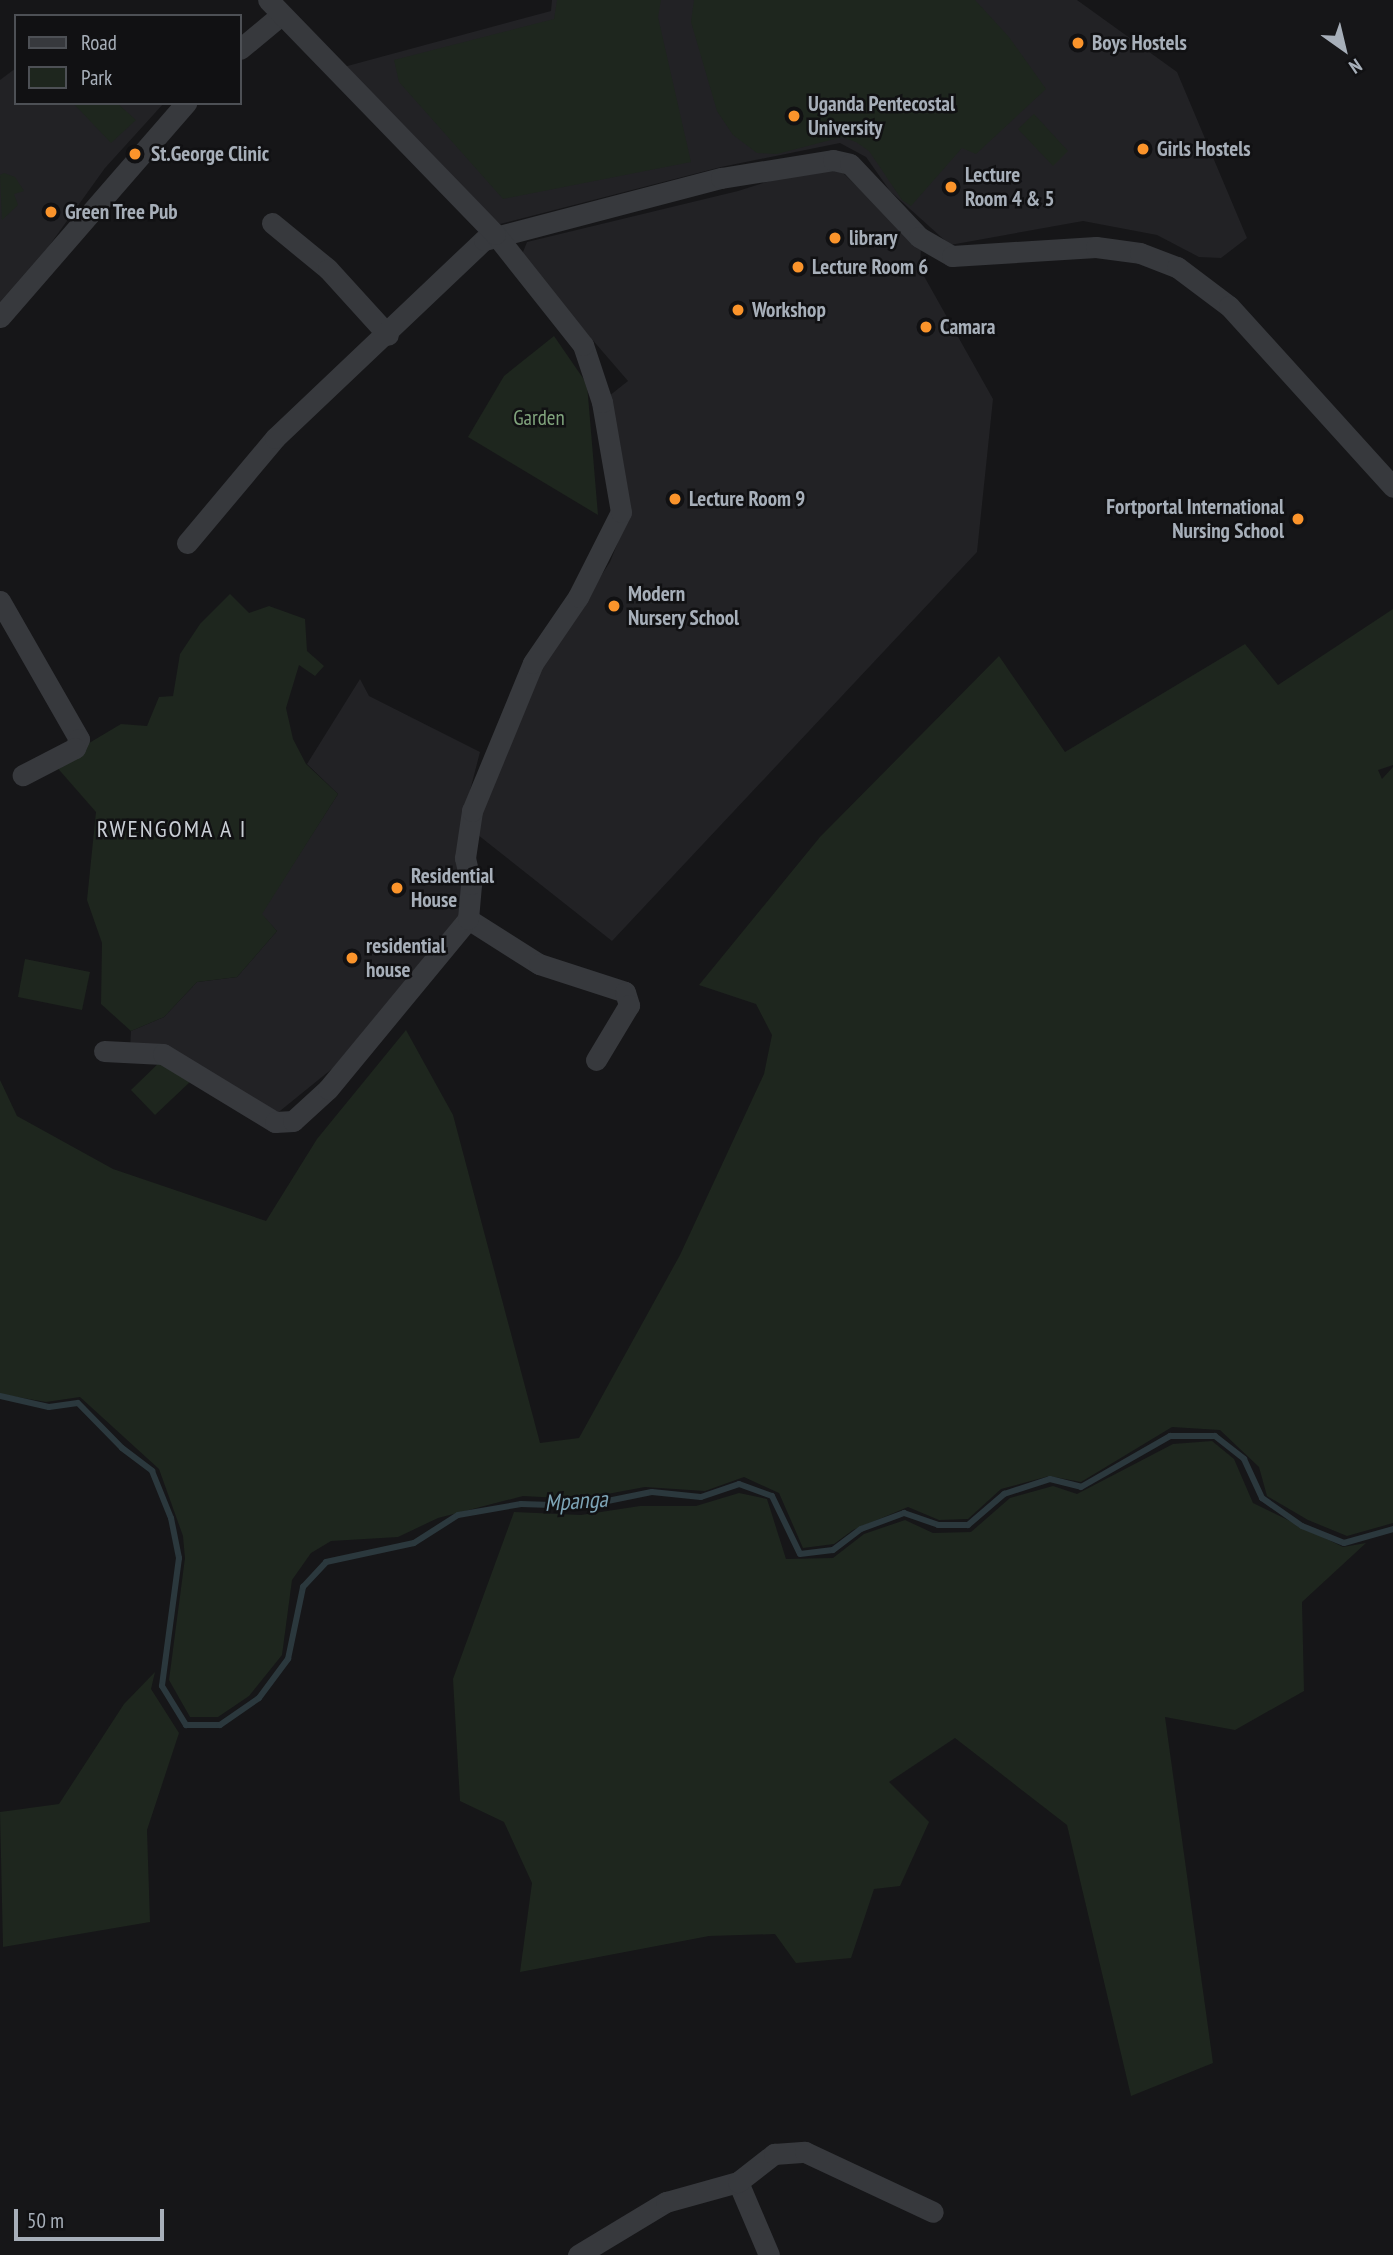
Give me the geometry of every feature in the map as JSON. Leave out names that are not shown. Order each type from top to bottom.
[{"type":"street","points":[[104,1051],[163,1054],[248,1109],[275,1122],[293,1121],[328,1089],[468,919],[471,884],[465,858],[472,811],[533,663],[578,597],[621,512],[602,402],[583,345],[495,234],[274,7],[242,47]]},
{"type":"street","points":[[0,317],[184,105]]},
{"type":"street","points":[[187,543],[275,438],[388,335],[464,255],[495,234],[721,178],[833,160],[850,164],[919,237],[952,256],[1118,248],[1177,267],[1200,281],[1267,345],[1393,487]]},
{"type":"street","points":[[272,223],[320,261],[388,335]]},
{"type":"street","points":[[0,601],[79,739],[75,748],[23,775]]},
{"type":"street","points":[[468,919],[539,964],[625,992],[629,1005],[596,1060]]},
{"type":"street","points":[[578,2255],[666,2202],[738,2182],[764,2158],[805,2152],[933,2212]]},
{"type":"street","points":[[738,2182],[769,2255]]},
{"type":"shaded area","name":"Uganda Pentecostal University","points":[[552,0],[1077,0],[1177,72],[1247,238],[1221,258],[1199,257],[1157,235],[1083,221],[950,245],[890,191],[866,157],[840,143],[721,167],[500,224],[340,68],[551,11]]},
{"type":"shaded area","points":[[14,70],[14,105],[162,105],[105,168],[49,246],[0,302],[0,80]]},
{"type":"shaded area","points":[[811,168],[842,172],[921,247],[920,269],[993,399],[977,552],[612,941],[478,835],[485,754],[610,562],[630,512],[609,396],[628,381],[521,257],[527,242],[738,191]]},
{"type":"shaded area","points":[[360,679],[369,696],[480,752],[465,810],[468,904],[333,1068],[275,1115],[130,1049],[131,1031],[164,1017],[197,982],[237,977],[277,931],[261,914],[338,794],[307,764]]},
{"type":"green space","points":[[557,0],[661,0],[658,17],[691,162],[503,199],[399,82],[394,60],[554,19]]},
{"type":"green space","points":[[694,0],[975,0],[1009,37],[1046,89],[976,154],[962,148],[911,206],[902,200],[869,151],[856,142],[842,137],[777,154],[757,153],[733,135],[717,111],[691,22]]},
{"type":"green space","points":[[75,105],[119,105],[136,120],[111,143]]},
{"type":"green space","points":[[1034,114],[1068,151],[1053,166],[1018,129]]},
{"type":"green space","points":[[4,173],[15,177],[24,191],[14,194],[18,205],[2,220],[0,175]]},
{"type":"green space","name":"Garden","points":[[554,336],[587,384],[598,515],[468,437],[504,376]]},
{"type":"green space","points":[[230,594],[249,613],[269,606],[305,619],[307,651],[324,666],[315,676],[299,665],[286,708],[293,739],[306,764],[338,794],[262,914],[277,931],[237,977],[197,982],[164,1017],[131,1031],[101,1004],[102,943],[87,900],[96,812],[54,764],[121,724],[147,726],[159,697],[173,696],[180,654],[200,624]]},
{"type":"green space","points":[[1393,609],[1393,765],[1378,770],[1382,779],[1393,767],[1393,1523],[1347,1536],[1308,1520],[1267,1496],[1259,1467],[1220,1430],[1172,1427],[1081,1482],[1049,1476],[1001,1489],[968,1519],[939,1520],[908,1507],[853,1530],[834,1544],[803,1548],[779,1493],[744,1477],[705,1491],[645,1487],[580,1499],[523,1496],[438,1518],[398,1537],[331,1541],[311,1553],[292,1580],[282,1655],[249,1696],[218,1717],[190,1717],[169,1680],[185,1558],[183,1536],[159,1469],[80,1397],[46,1402],[0,1394],[0,1080],[17,1116],[113,1169],[266,1221],[317,1139],[406,1030],[453,1115],[540,1443],[579,1438],[680,1255],[764,1074],[772,1035],[756,1004],[699,985],[820,837],[999,656],[1065,752],[1245,644],[1278,685]]},
{"type":"green space","points":[[25,959],[90,972],[82,1010],[18,997]]},
{"type":"green space","points":[[166,1056],[191,1081],[155,1115],[131,1090]]},
{"type":"green space","points":[[1212,1441],[1234,1459],[1253,1503],[1343,1547],[1366,1543],[1302,1602],[1304,1691],[1235,1730],[1165,1717],[1213,2063],[1131,2096],[1067,1825],[955,1738],[889,1782],[929,1822],[900,1886],[874,1889],[851,1958],[796,1963],[775,1934],[709,1936],[520,1972],[532,1883],[504,1822],[460,1801],[453,1679],[514,1512],[581,1515],[640,1506],[696,1506],[739,1493],[767,1499],[786,1559],[833,1558],[864,1534],[905,1520],[933,1533],[971,1532],[1010,1498],[1053,1486],[1077,1494],[1173,1444]]},
{"type":"green space","points":[[155,1672],[151,1689],[179,1733],[147,1830],[150,1922],[3,1947],[0,1812],[59,1804],[124,1704]]},
{"type":"waterway","name":"Mpanga","points":[[0,1396],[49,1407],[78,1403],[122,1448],[152,1471],[171,1518],[179,1558],[162,1686],[186,1725],[220,1725],[259,1698],[288,1659],[303,1587],[326,1562],[414,1543],[458,1515],[521,1504],[583,1506],[652,1492],[701,1497],[739,1484],[772,1496],[800,1554],[833,1550],[861,1529],[904,1513],[938,1525],[968,1525],[1004,1494],[1050,1479],[1081,1487],[1170,1436],[1215,1436],[1244,1459],[1262,1498],[1302,1526],[1344,1543],[1393,1529]]},
{"type":"place","name":"Boys Hostels","points":[[1078,43]]},
{"type":"place","name":"Uganda Pentecostal University","points":[[794,116]]},
{"type":"place","name":"Girls Hostels","points":[[1143,149]]},
{"type":"place","name":"St.George Clinic","points":[[135,154]]},
{"type":"place","name":"Lecture Room 4 & 5","points":[[951,187]]},
{"type":"place","name":"Green Tree Pub","points":[[51,212]]},
{"type":"place","name":"library","points":[[835,238]]},
{"type":"place","name":"Lecture Room 6","points":[[798,267]]},
{"type":"place","name":"Workshop","points":[[738,310]]},
{"type":"place","name":"Camara","points":[[926,327]]},
{"type":"place","name":"Lecture Room 9","points":[[675,499]]},
{"type":"place","name":"Fortportal International Nursing School","points":[[1298,519]]},
{"type":"place","name":"Modern Nursery School","points":[[614,606]]},
{"type":"place","name":"Residential House","points":[[397,888]]},
{"type":"place","name":"residential house","points":[[352,958]]},
{"type":"district","name":"RWENGOMA A I","points":[[172,829]]}]
